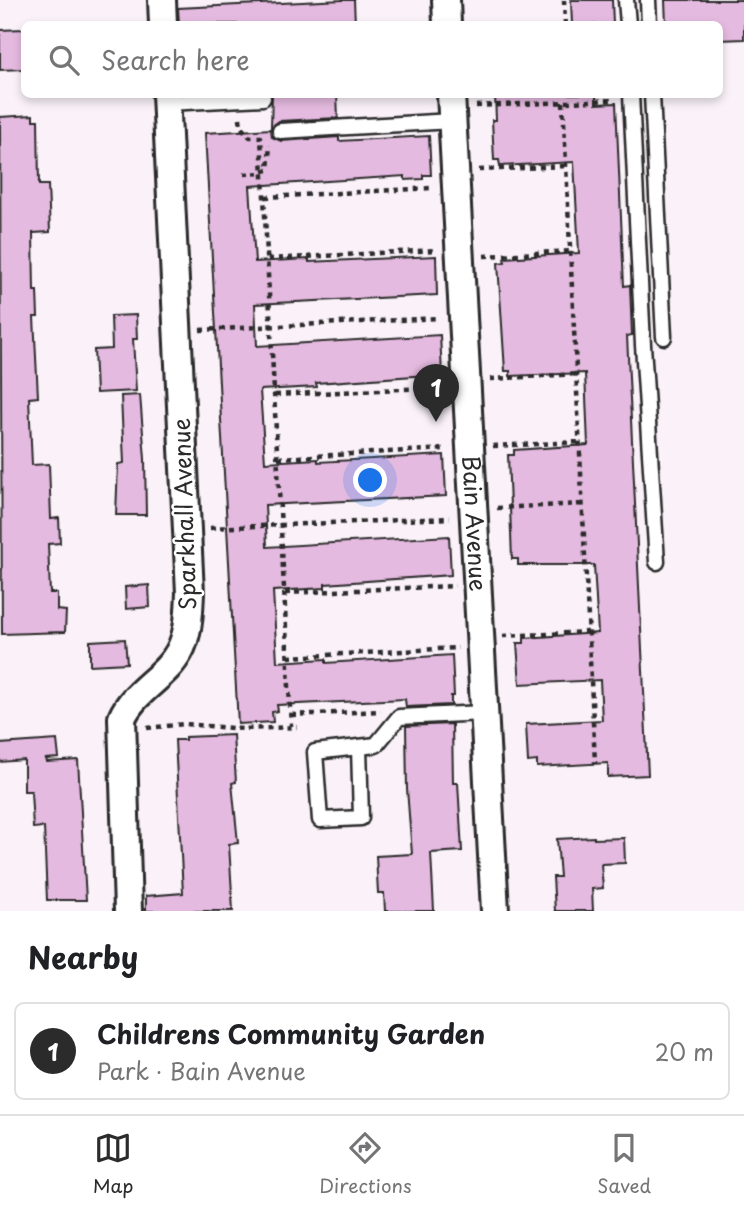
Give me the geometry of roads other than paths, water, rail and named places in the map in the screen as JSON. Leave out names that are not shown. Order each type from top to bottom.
[{"type":"street","points":[[162,0],[163,21]]},
{"type":"street","points":[[446,0],[447,21]]},
{"type":"street","name":"Sparkhall Avenue","points":[[128,911],[122,718],[132,700],[176,658],[189,618],[190,593],[166,99]]},
{"type":"street","name":"Bain Avenue","points":[[458,107],[484,512],[484,713],[495,911]]},
{"type":"lane","points":[[626,0],[628,21]]},
{"type":"lane","points":[[648,0],[649,21]]},
{"type":"lane","points":[[166,99],[264,98]]},
{"type":"lane","points":[[631,98],[657,562]]},
{"type":"lane","points":[[652,98],[664,337]]},
{"type":"lane","points":[[280,131],[458,107]]},
{"type":"lane","points":[[359,747],[361,818],[320,820],[315,752],[376,745],[399,717],[484,713]]},
{"type":"place","name":"Childrens Community Garden","points":[[436,422]]}]
